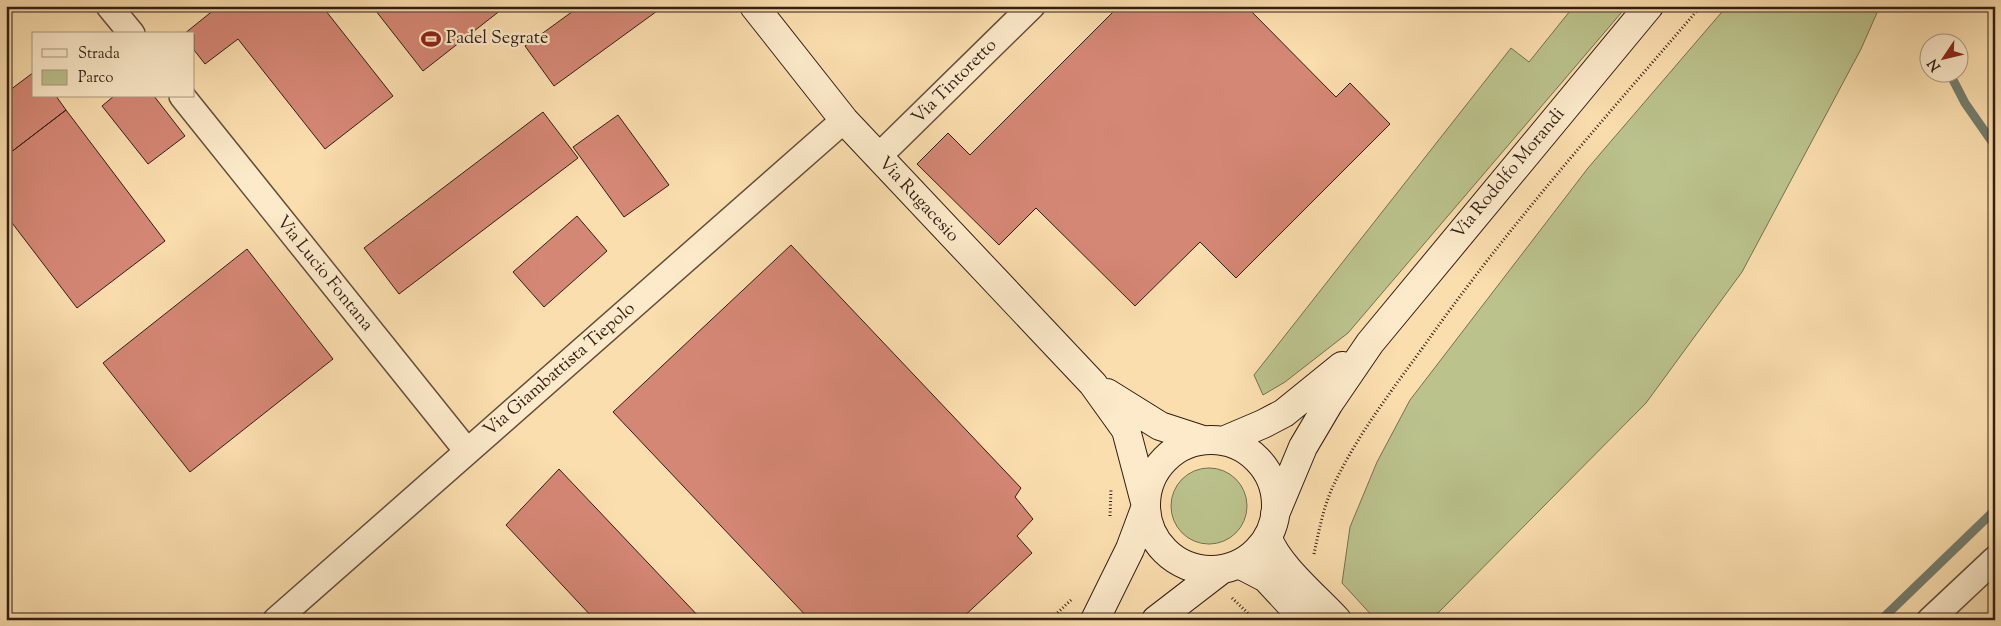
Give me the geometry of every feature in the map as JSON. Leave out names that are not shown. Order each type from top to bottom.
[{"type":"main road","name":"Via Rugacesio","points":[[754,6],[844,120],[1093,384],[1126,430],[1146,506]]},
{"type":"main road","name":"Via Rodolfo Morandi","points":[[1271,526],[1303,447],[1329,403],[1370,343],[1649,6]]},
{"type":"main road","name":"Via Rodolfo Morandi","points":[[1213,441],[1263,424],[1284,413],[1370,343]]},
{"type":"main road","name":"Via Rugacesio","points":[[1093,384],[1160,426],[1213,441]]},
{"type":"main road","points":[[1305,620],[1266,578],[1230,567],[1198,570],[1178,561],[1161,547],[1149,528],[1146,506],[1148,487],[1156,469],[1169,455],[1185,445],[1213,441],[1241,448],[1257,459],[1268,476],[1275,494],[1271,526],[1272,550],[1280,561],[1338,620]]},
{"type":"main road","points":[[1095,620],[1130,550],[1146,506]]},
{"type":"main road","points":[[1156,620],[1230,567],[1255,553],[1271,526]]},
{"type":"street","points":[[109,6],[130,32]]},
{"type":"street","name":"Via Tintoretto","points":[[878,157],[1032,6]]},
{"type":"street","name":"Via Lucio Fontana","points":[[184,98],[467,451]]},
{"type":"street","name":"Via Giambattista Tiepolo","points":[[276,620],[844,120]]},
{"type":"street","points":[[1930,620],[1995,559]]},
{"type":"path","points":[[1313,557],[1321,522],[1334,483],[1363,432],[1455,301],[1511,229],[1701,6]]},
{"type":"path","points":[[1110,526],[1111,481]]},
{"type":"green space","points":[[1574,6],[1627,6],[1348,333],[1285,382],[1263,395],[1254,375],[1511,48],[1529,62]]},
{"type":"green space","points":[[1727,6],[1880,6],[1861,49],[1742,272],[1646,403],[1431,620],[1376,620],[1342,583],[1350,527],[1377,462],[1410,400],[1588,168]]},
{"type":"green space","points":[[1209,468],[1223,471],[1236,479],[1244,492],[1247,506],[1244,520],[1236,533],[1223,541],[1209,544],[1195,541],[1182,533],[1174,520],[1171,506],[1174,492],[1182,479],[1195,471]]},
{"type":"building","points":[[212,6],[322,6],[393,96],[325,149],[238,39],[205,64],[195,51],[195,32],[186,32],[215,9]]},
{"type":"building","name":"Padel Segrate","points":[[372,6],[506,6],[423,71]]},
{"type":"building","points":[[580,6],[664,6],[554,86],[525,46]]},
{"type":"building","points":[[1119,6],[1246,6],[1336,97],[1350,83],[1390,124],[1236,278],[1200,242],[1135,306],[1036,208],[999,245],[917,164],[948,133],[970,155]]},
{"type":"building","points":[[32,74],[32,98],[57,98],[66,110],[6,156],[6,93]]},
{"type":"building","points":[[112,98],[156,98],[185,136],[148,164],[102,106]]},
{"type":"building","points":[[66,110],[165,241],[77,308],[6,215],[6,156]]},
{"type":"building","points":[[543,112],[578,158],[399,294],[364,248]]},
{"type":"building","points":[[618,115],[669,185],[624,217],[573,147]]},
{"type":"building","points":[[577,216],[607,251],[544,307],[513,272]]},
{"type":"building","points":[[791,245],[1021,488],[1015,497],[1033,519],[1017,536],[1032,553],[960,620],[810,620],[613,412]]},
{"type":"building","points":[[247,249],[333,359],[190,472],[103,363]]},
{"type":"building","points":[[559,469],[702,620],[593,620],[506,525]]},
{"type":"waterway","points":[[1954,82],[1965,103],[1995,146]]},
{"type":"waterway","points":[[1881,620],[1995,510]]},
{"type":"place","name":"Padel Segrate","points":[[431,39]]}]
